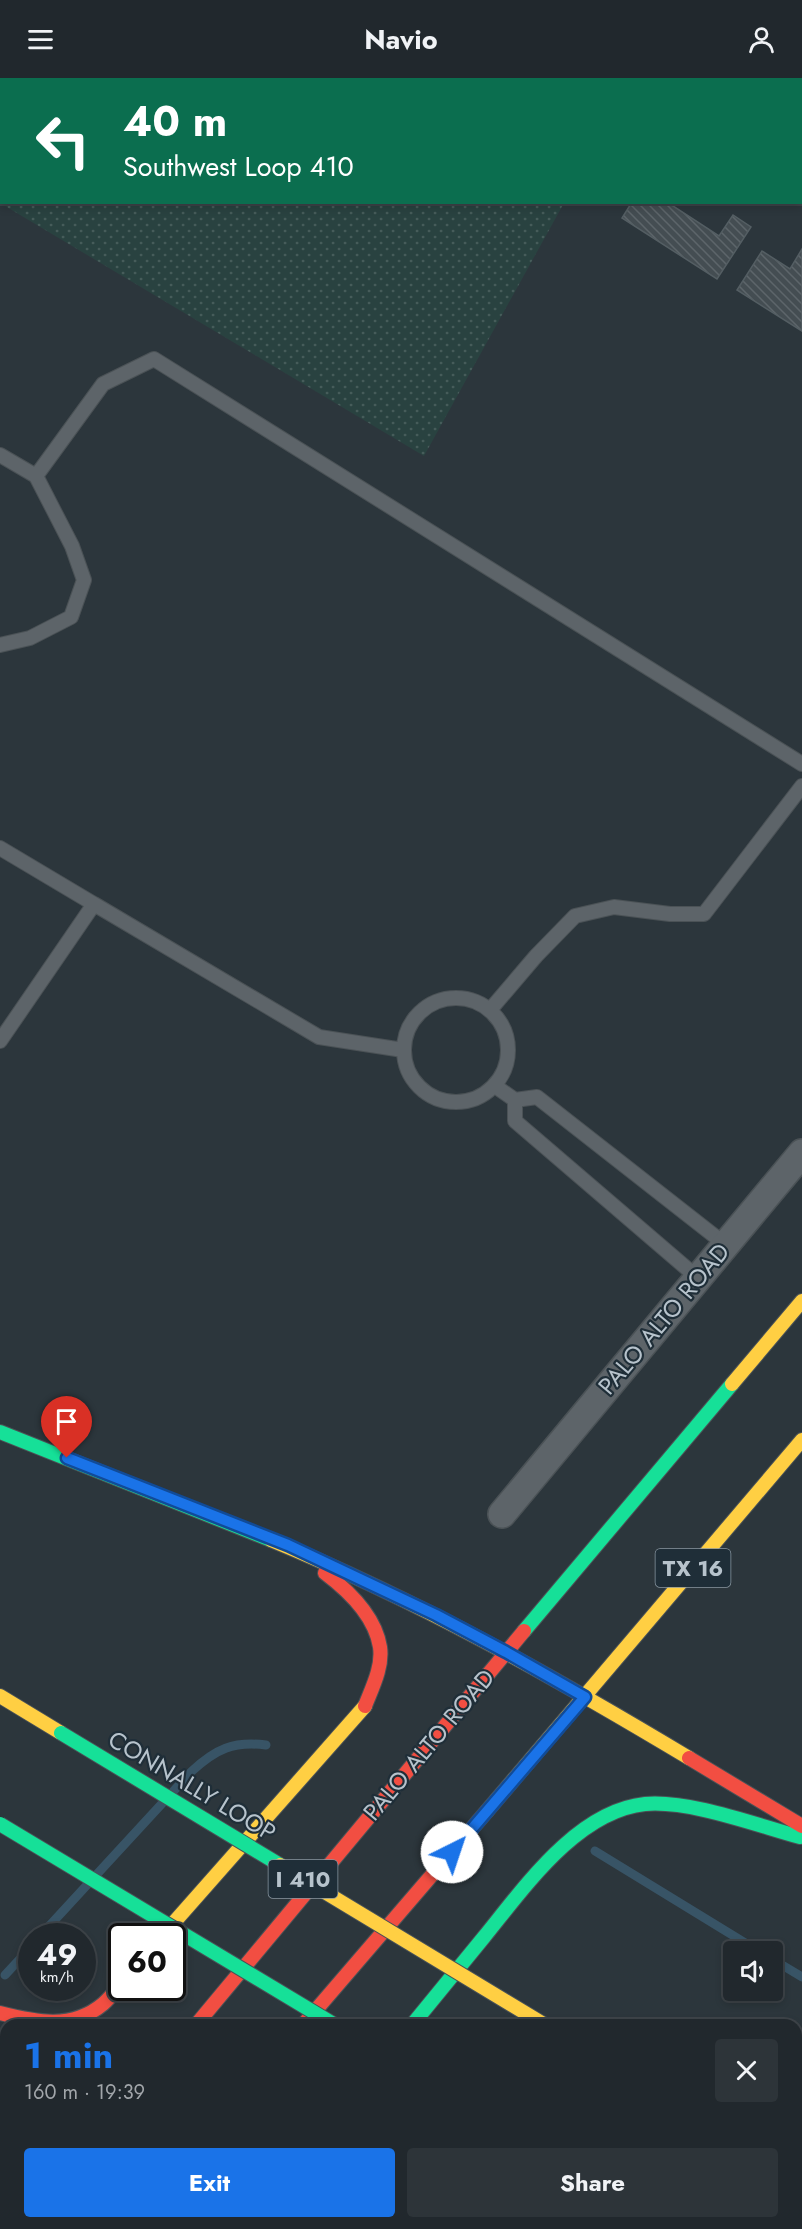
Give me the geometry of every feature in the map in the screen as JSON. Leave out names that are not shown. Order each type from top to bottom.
[{"type":"main road","name":"PALO ALTO ROAD","points":[[201,2019],[802,1301]]},
{"type":"main road","points":[[0,1432],[288,1545],[436,1615],[585,1697],[802,1826]]},
{"type":"main road","name":"TX 16","points":[[585,1697],[802,1440]]},
{"type":"main road","points":[[173,1923],[364,1706],[377,1675],[380,1648],[371,1622],[347,1590],[288,1545]]},
{"type":"main road","name":"CONNALLY LOOP","points":[[0,1696],[535,2019]]},
{"type":"main road","points":[[308,2019],[585,1697]]},
{"type":"main road","points":[[417,2019],[542,1866],[589,1827],[613,1812],[644,1804],[685,1808],[802,1838]]},
{"type":"main road","points":[[0,1824],[325,2019]]},
{"type":"main road","points":[[79,2019],[102,2006],[108,1999]]},
{"type":"main road","points":[[0,2013],[25,2019]]},
{"type":"street","name":"PALO ALTO ROAD","points":[[502,1514],[802,1153]]},
{"type":"lane","points":[[36,476],[103,384],[154,358],[802,764]]},
{"type":"lane","points":[[0,455],[36,476],[72,546],[84,580],[70,617],[30,638],[0,645]]},
{"type":"lane","points":[[490,1010],[536,956],[575,916],[614,907],[670,914],[704,914],[802,786]]},
{"type":"lane","points":[[0,848],[319,1037],[402,1050]]},
{"type":"lane","points":[[0,1041],[94,904]]},
{"type":"lane","points":[[458,997],[475,1001],[490,1010],[501,1023],[508,1048],[503,1075],[495,1086],[477,1098],[460,1103],[442,1101],[426,1093],[413,1081],[405,1066],[402,1050],[413,1018],[426,1006],[442,999],[458,997]]},
{"type":"lane","points":[[495,1086],[515,1100],[537,1096],[726,1245]]},
{"type":"lane","points":[[515,1100],[515,1121],[698,1278]]},
{"type":"green space","points":[[2,204],[563,204],[424,456]]},
{"type":"building","points":[[631,204],[670,204],[719,236],[733,215],[751,227],[717,279],[622,218]]},
{"type":"building","points":[[802,249],[802,331],[737,290],[762,251],[790,269]]},
{"type":"waterway","points":[[52,1923],[201,1763],[226,1748],[244,1744],[266,1745]]},
{"type":"waterway","points":[[595,1851],[742,1941]]},
{"type":"waterway","points":[[5,1975],[18,1961]]},
{"type":"waterway","points":[[783,1966],[802,1977]]},
{"type":"traffic: fast","points":[[524,1631],[732,1384]]},
{"type":"traffic: fast","points":[[0,1432],[271,1540]]},
{"type":"traffic: fast","points":[[61,1733],[280,1865]]},
{"type":"traffic: fast","points":[[417,2019],[516,1897],[554,1855],[575,1836],[597,1821],[620,1810],[645,1804],[682,1806],[723,1814],[800,1837]]},
{"type":"traffic: fast","points":[[0,1824],[325,2019]]},
{"type":"traffic: slow","points":[[732,1384],[802,1301]]},
{"type":"traffic: slow","points":[[487,1811],[802,1440]]},
{"type":"traffic: slow","points":[[271,1540],[379,1588],[484,1641],[689,1758]]},
{"type":"traffic: slow","points":[[0,1696],[61,1733]]},
{"type":"traffic: slow","points":[[173,1923],[365,1706]]},
{"type":"traffic: slow","points":[[280,1865],[535,2019]]},
{"type":"traffic: jam","points":[[325,1573],[360,1605],[377,1636],[380,1662],[365,1706]]},
{"type":"traffic: jam","points":[[201,2019],[524,1631]]},
{"type":"traffic: jam","points":[[689,1758],[802,1826]]},
{"type":"traffic: jam","points":[[308,2019],[487,1811]]},
{"type":"traffic: jam","points":[[75,2019],[91,2012],[108,2000]]},
{"type":"traffic: jam","points":[[0,2013],[27,2019]]},
{"type":"route","points":[[67,1458],[288,1545],[436,1615],[585,1697],[452,1852]]}]
